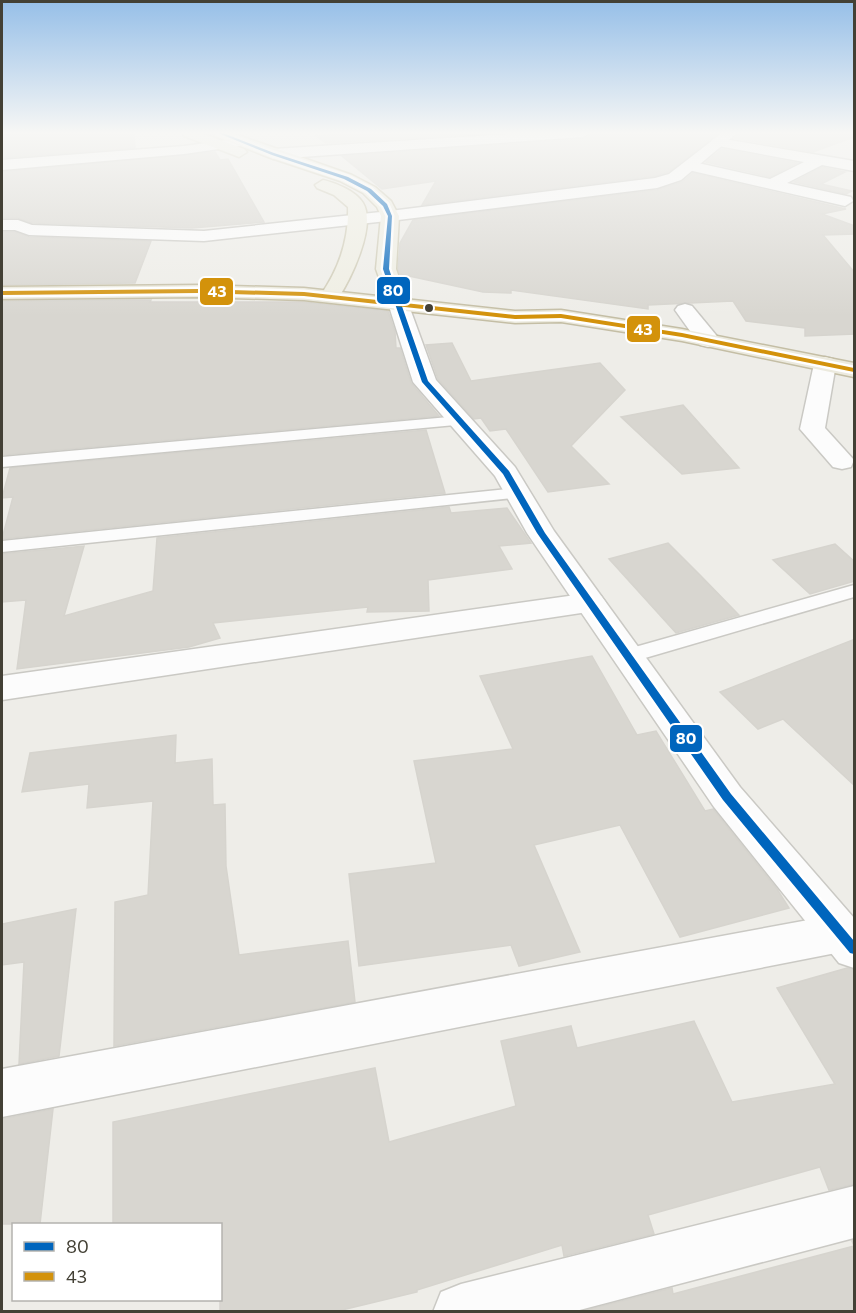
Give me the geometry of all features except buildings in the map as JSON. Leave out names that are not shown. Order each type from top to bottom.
[{"type":"highway","points":[[2,276],[336,289],[395,294],[515,317],[561,316],[708,340],[855,370]]},
{"type":"highway","points":[[2,293],[336,289]]},
{"type":"main road","points":[[336,289],[358,220],[356,205],[343,194]]},
{"type":"main road","points":[[374,194],[385,205],[390,216],[386,269],[395,294]]},
{"type":"street","points":[[2,225],[18,225],[29,230],[204,236],[566,194]]},
{"type":"street","points":[[816,194],[845,201]]},
{"type":"street","points":[[2,1094],[848,941],[727,797],[541,533],[506,473],[425,382],[395,294]]},
{"type":"street","points":[[685,310],[708,340]]},
{"type":"street","points":[[825,364],[812,429],[842,461]]},
{"type":"street","points":[[2,688],[590,603]]},
{"type":"street","points":[[461,1311],[855,1212]]},
{"type":"lane","points":[[2,462],[460,422]]},
{"type":"lane","points":[[2,547],[517,493]]},
{"type":"lane","points":[[628,656],[855,591]]},
{"type":"transit line","name":"80","points":[[374,194],[385,205],[390,216],[386,269],[425,382],[506,473],[541,533],[727,797],[854,949]]},
{"type":"transit line","name":"43","points":[[2,293],[198,291],[304,294],[515,317],[561,316],[682,335],[854,370]]}]
